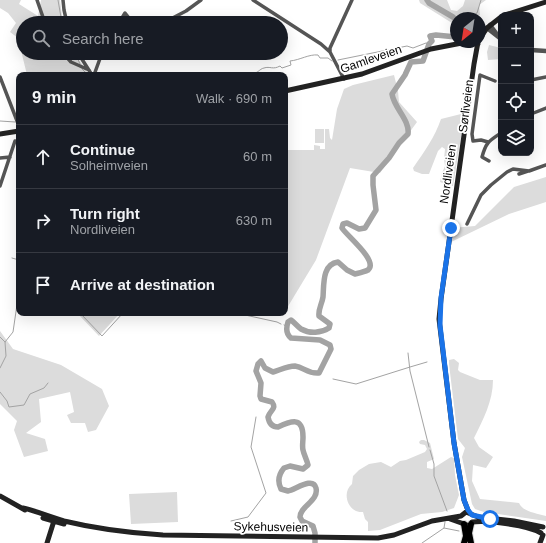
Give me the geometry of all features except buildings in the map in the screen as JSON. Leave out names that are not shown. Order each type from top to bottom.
[{"type":"highway","points":[[464,543],[467,523]]},
{"type":"highway","points":[[467,523],[471,543]]},
{"type":"main road","points":[[514,12],[546,2]]},
{"type":"main road","points":[[486,29],[498,19]]},
{"type":"main road","name":"Gamleveien","points":[[288,90],[344,79],[379,68],[423,51],[450,46]]},
{"type":"main road","name":"Nordliveien","points":[[471,514],[464,500],[453,437],[439,318],[477,48]]},
{"type":"main road","points":[[0,134],[16,131]]},
{"type":"main road","name":"Sykehusveien","points":[[0,496],[23,508],[52,520],[73,526],[162,535],[320,538],[382,537],[397,534],[427,522],[471,514]]},
{"type":"main road","name":"Nordliveien","points":[[464,500],[461,520],[467,523]]},
{"type":"main road","points":[[467,523],[471,514],[480,518],[521,522],[544,533],[541,543]]},
{"type":"main road","name":"Sykehusveien","points":[[448,519],[467,523],[480,522],[520,526],[544,533]]},
{"type":"main road","points":[[47,543],[52,520]]},
{"type":"street","points":[[37,0],[43,16]]},
{"type":"street","points":[[63,0],[65,16]]},
{"type":"street","points":[[176,16],[202,0]]},
{"type":"street","points":[[253,0],[278,16]]},
{"type":"street","points":[[330,52],[332,42],[352,0]]},
{"type":"street","points":[[288,23],[321,44],[330,52],[344,79]]},
{"type":"street","points":[[488,26],[498,36]]},
{"type":"street","points":[[534,50],[546,51]]},
{"type":"street","points":[[69,60],[88,70]]},
{"type":"street","points":[[82,60],[88,70]]},
{"type":"street","points":[[94,72],[99,60]]},
{"type":"street","name":"Sørliveien","points":[[488,142],[481,140],[473,141],[472,134],[480,75],[495,82]]},
{"type":"street","points":[[0,77],[16,118]]},
{"type":"street","points":[[534,79],[546,77]]},
{"type":"street","points":[[534,113],[546,108]]},
{"type":"street","points":[[489,161],[482,157],[485,146],[498,135]]},
{"type":"street","points":[[0,186],[15,141]]},
{"type":"street","points":[[0,158],[10,157]]},
{"type":"street","points":[[519,174],[546,165]]},
{"type":"street","points":[[467,224],[481,195],[490,185],[513,169],[529,171]]},
{"type":"shaded area","points":[[0,0],[21,0],[19,4],[38,16],[16,16],[16,23],[8,13],[0,8]]},
{"type":"shaded area","points":[[41,0],[60,0],[62,16],[38,16]]},
{"type":"shaded area","points":[[419,0],[447,0],[451,10],[457,11],[463,6],[465,0],[486,0],[479,5],[480,12],[450,12],[450,22],[420,3]]},
{"type":"shaded area","points":[[16,23],[16,36],[10,32]]},
{"type":"shaded area","points":[[489,45],[498,47],[498,59],[488,60],[487,52]]},
{"type":"shaded area","points":[[23,60],[79,60],[87,72],[26,72]]},
{"type":"shaded area","points":[[394,75],[399,102],[417,122],[380,173],[350,168],[316,260],[288,306],[288,150],[314,150],[314,145],[320,146],[320,149],[325,149],[325,129],[329,129],[330,138],[332,140],[337,109],[344,89],[353,85]]},
{"type":"shaded area","points":[[461,114],[463,125],[453,186],[450,181],[446,184],[440,182],[445,166],[445,149],[442,147],[438,151],[429,174],[422,174],[414,171],[413,168],[439,126],[441,119]]},
{"type":"shaded area","points":[[315,129],[324,129],[324,143],[315,143]]},
{"type":"shaded area","points":[[546,177],[546,202],[509,214],[449,243],[451,228],[475,226],[514,187]]},
{"type":"shaded area","points":[[80,316],[117,316],[99,336]]},
{"type":"shaded area","points":[[0,331],[13,349],[61,365],[102,389],[109,406],[96,430],[88,432],[85,423],[71,423],[67,415],[74,412],[70,392],[39,399],[41,422],[26,433],[45,439],[48,451],[24,457],[14,430],[17,421],[0,404]]},
{"type":"shaded area","points":[[454,359],[459,363],[458,370],[460,372],[480,380],[493,380],[493,388],[489,403],[474,438],[479,447],[493,457],[486,468],[473,465],[472,481],[480,499],[519,503],[527,510],[546,516],[546,521],[484,512],[475,509],[472,504],[462,457],[465,448],[458,439],[449,364],[449,360]]},
{"type":"shaded area","points":[[421,440],[430,443],[434,459],[427,462],[427,468],[432,469],[451,457],[454,458],[455,475],[459,495],[454,508],[442,512],[421,514],[380,530],[368,531],[368,522],[365,519],[363,512],[353,509],[348,502],[347,490],[352,484],[353,476],[369,464],[381,462],[391,467],[400,461],[425,452],[427,449],[425,445],[420,444],[419,442]]},
{"type":"shaded area","points":[[177,492],[178,522],[131,524],[129,494]]},
{"type":"waterway","points":[[58,0],[61,16]]},
{"type":"waterway","points":[[427,0],[429,3],[450,15]]},
{"type":"waterway","points":[[477,12],[481,0]]},
{"type":"waterway","points":[[315,543],[313,526],[302,521],[300,517],[303,510],[315,496],[316,488],[311,483],[308,483],[288,491],[281,489],[279,483],[280,475],[284,468],[290,466],[303,469],[308,465],[303,452],[301,426],[299,423],[295,422],[287,423],[278,427],[271,424],[268,417],[274,406],[272,402],[261,399],[261,383],[256,371],[258,364],[261,361],[265,368],[273,372],[286,367],[295,366],[311,372],[319,373],[331,349],[330,345],[320,340],[291,338],[287,331],[288,322],[291,320],[304,331],[319,332],[329,328],[330,324],[319,316],[326,271],[329,267],[338,262],[347,270],[355,274],[368,270],[370,266],[366,255],[342,228],[343,224],[347,223],[359,229],[365,228],[376,210],[373,176],[408,134],[407,124],[393,99],[392,94],[405,75],[411,62],[423,61],[429,44],[432,41],[430,36],[450,36]]},
{"type":"waterway","points":[[338,60],[407,46],[413,48],[426,43],[429,44]]},
{"type":"waterway","points":[[258,72],[266,68],[275,68],[280,66],[282,68],[291,65],[290,61],[311,55],[318,55],[320,58],[328,58],[332,61]]},
{"type":"waterway","points":[[78,60],[80,64]]},
{"type":"waterway","points":[[82,69],[85,72]]},
{"type":"waterway","points":[[0,121],[15,122]]},
{"type":"waterway","points":[[12,258],[16,259]]},
{"type":"waterway","points":[[0,368],[6,356],[5,342],[13,332],[16,312]]},
{"type":"waterway","points":[[83,316],[102,336],[120,316]]},
{"type":"waterway","points":[[250,316],[281,324]]},
{"type":"waterway","points":[[0,337],[5,342]]},
{"type":"waterway","points":[[408,353],[410,371],[429,447]]},
{"type":"waterway","points":[[333,379],[356,384],[427,362]]},
{"type":"waterway","points":[[0,392],[7,401],[9,407],[24,405],[30,394],[44,388],[48,383]]},
{"type":"waterway","points":[[231,521],[248,517],[266,493],[251,447],[256,417]]},
{"type":"waterway","points":[[430,450],[434,464],[434,476],[447,511]]},
{"type":"waterway","points":[[444,528],[445,522]]},
{"type":"waterway","points":[[422,543],[444,528],[459,531]]},
{"type":"route","points":[[451,228],[439,318],[454,443],[466,508],[472,515],[490,519]]}]
